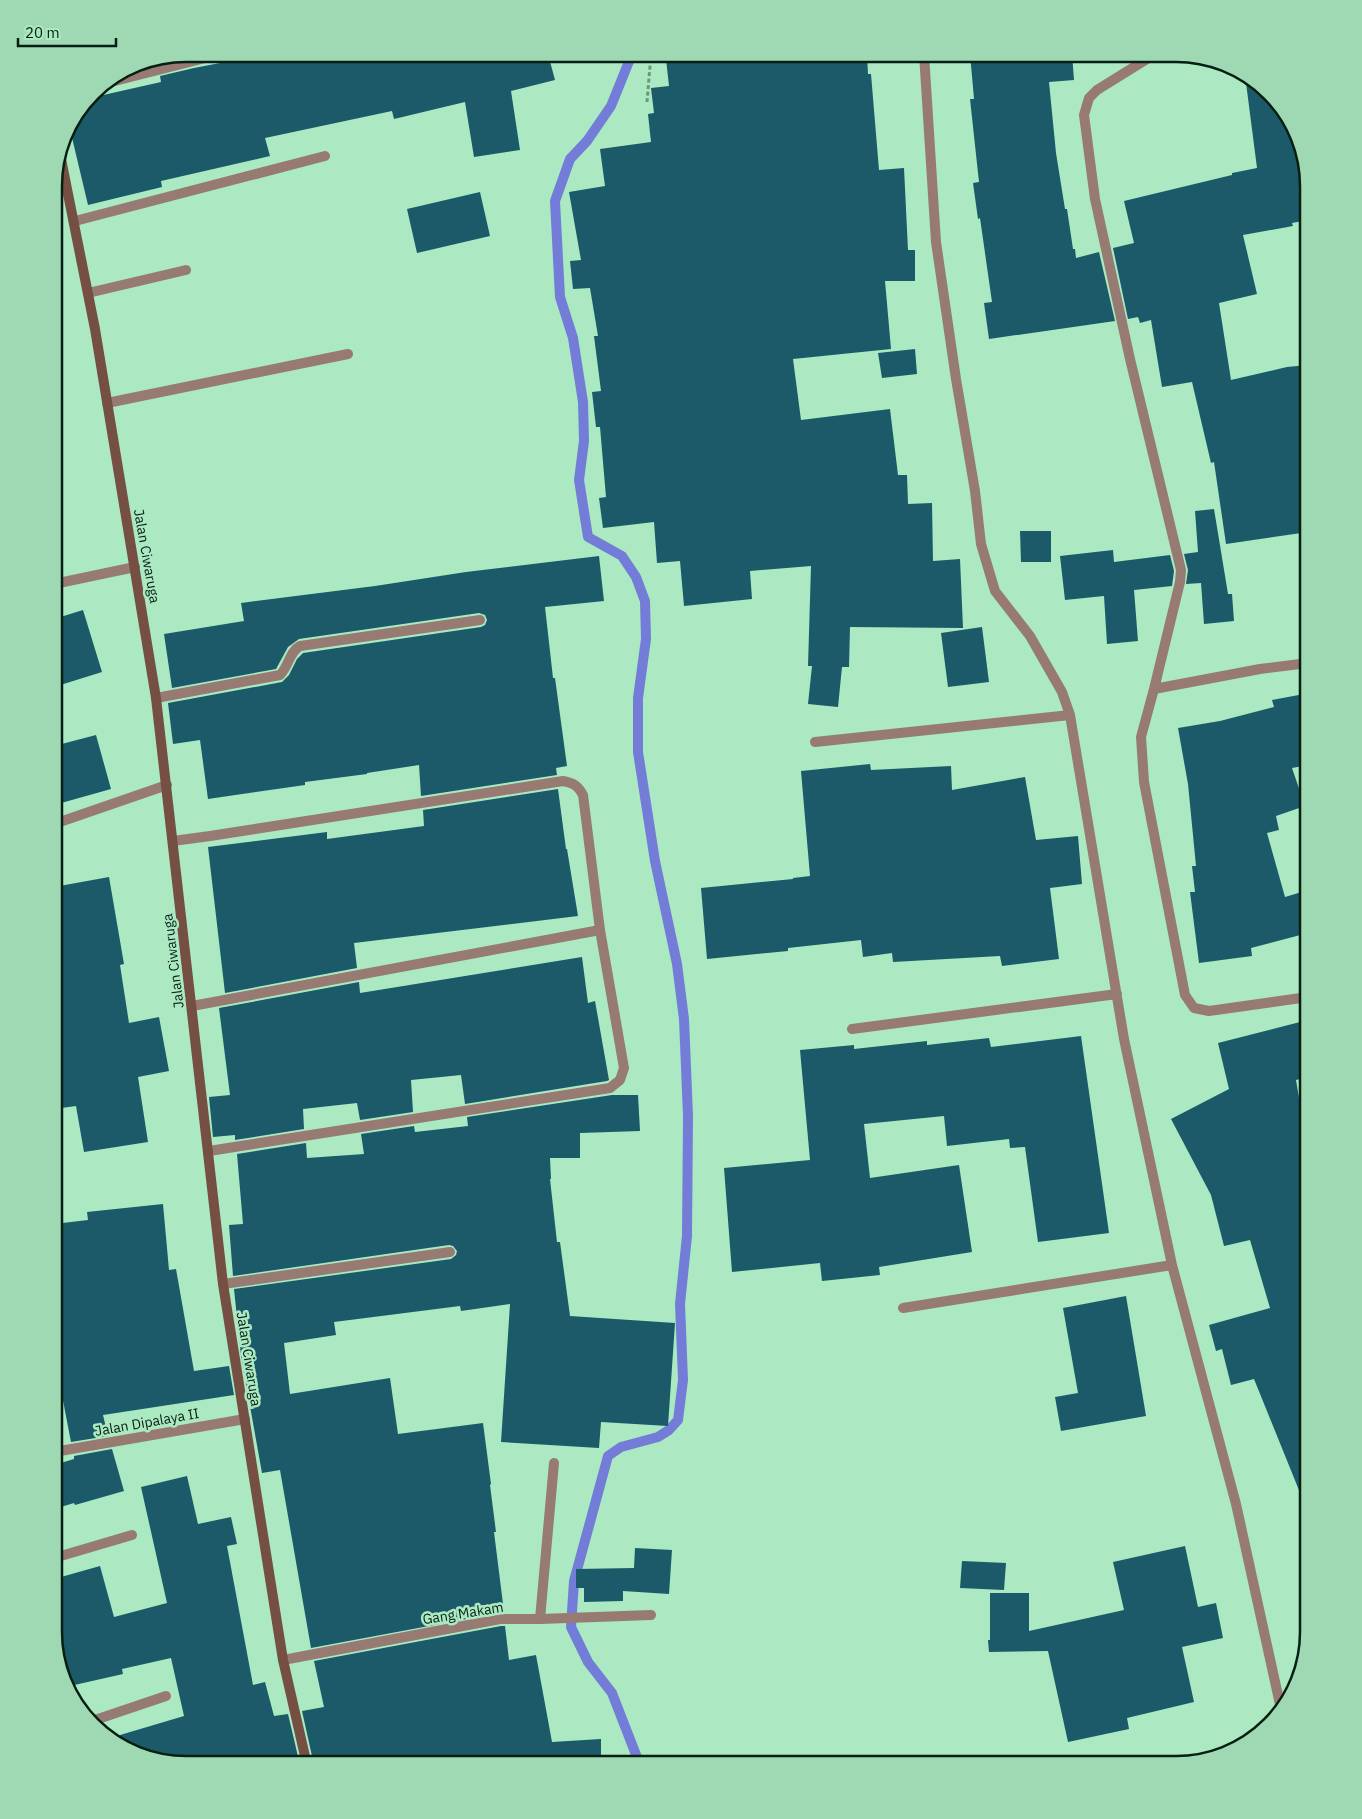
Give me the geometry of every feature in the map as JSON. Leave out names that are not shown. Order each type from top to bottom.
[{"type":"street","points":[[126,78],[190,62]]},
{"type":"street","points":[[925,63],[936,242],[975,491],[980,544],[996,591],[1030,636],[1062,692],[1070,715],[1124,1039],[1172,1265],[1236,1504],[1279,1701]]},
{"type":"street","points":[[1141,63],[1097,90],[1089,98],[1084,115],[1095,199],[1130,359],[1181,570],[1180,582],[1141,737],[1144,782],[1185,995],[1194,1008],[1209,1011],[1300,998]]},
{"type":"street","points":[[75,221],[325,156]]},
{"type":"street","name":"Jalan Ciwaruga","points":[[64,171],[88,294],[156,698],[223,1284],[282,1660],[305,1756]]},
{"type":"street","points":[[88,294],[186,270]]},
{"type":"street","points":[[107,403],[348,354]]},
{"type":"street","points":[[63,582],[135,567]]},
{"type":"street","points":[[156,698],[280,675],[294,650],[300,646],[480,620]]},
{"type":"street","points":[[1154,689],[1260,669],[1300,664]]},
{"type":"street","points":[[815,742],[1070,715]]},
{"type":"street","points":[[173,841],[564,781],[571,782],[578,787],[583,796],[600,930],[624,1068],[616,1085],[600,1089],[209,1151]]},
{"type":"street","points":[[63,821],[167,785]]},
{"type":"street","points":[[192,1006],[600,930]]},
{"type":"street","points":[[852,1029],[1117,994]]},
{"type":"street","points":[[223,1284],[450,1252]]},
{"type":"street","points":[[904,1308],[1172,1265]]},
{"type":"street","name":"Jalan Dipalaya II","points":[[62,1451],[245,1419]]},
{"type":"street","points":[[540,1619],[554,1463]]},
{"type":"street","points":[[62,1556],[132,1535]]},
{"type":"street","name":"Gang Makam","points":[[282,1660],[500,1619],[651,1615]]},
{"type":"street","points":[[98,1719],[166,1696]]},
{"type":"path","points":[[647,102],[650,62]]},
{"type":"building","points":[[225,62],[550,62],[555,80],[511,91],[520,150],[474,157],[465,102],[394,119],[392,111],[265,138],[270,156],[161,181],[162,187],[88,205],[72,138],[83,117],[103,95],[161,82],[160,76]]},
{"type":"building","points":[[666,62],[867,63],[868,74],[871,74],[879,170],[904,168],[908,250],[915,250],[915,281],[885,281],[891,349],[793,359],[801,420],[890,409],[898,475],[907,475],[908,504],[932,503],[933,561],[960,559],[963,628],[850,627],[849,667],[842,667],[838,707],[808,704],[812,666],[808,666],[811,566],[750,571],[752,599],[684,606],[680,561],[657,563],[654,522],[603,528],[599,498],[606,497],[600,427],[596,427],[592,392],[601,391],[594,336],[598,336],[590,288],[573,289],[570,261],[581,260],[569,192],[605,186],[600,149],[651,142],[648,114],[654,113],[651,88],[669,86]]},
{"type":"building","points":[[971,63],[1073,63],[1074,80],[1049,82],[1056,153],[1065,209],[1067,209],[1076,258],[1099,252],[1115,321],[989,339],[984,303],[992,302],[973,183],[979,182],[970,99],[974,99]]},
{"type":"building","points":[[1246,84],[1269,105],[1287,131],[1298,170],[1300,222],[1292,223],[1293,226],[1243,235],[1257,294],[1219,303],[1231,380],[1300,366],[1300,533],[1226,544],[1214,462],[1211,463],[1192,382],[1162,387],[1151,320],[1140,323],[1138,317],[1128,319],[1113,248],[1134,243],[1124,201],[1257,168]]},
{"type":"building","points":[[480,192],[490,236],[417,253],[407,209]]},
{"type":"building","points":[[915,349],[917,374],[882,378],[878,353]]},
{"type":"building","points":[[1214,509],[1228,594],[1232,594],[1234,621],[1204,624],[1201,583],[1186,584],[1188,570],[1184,554],[1198,552],[1195,511]]},
{"type":"building","points":[[1020,531],[1051,531],[1051,562],[1021,562]]},
{"type":"building","points":[[1113,550],[1114,562],[1170,555],[1174,571],[1172,586],[1134,590],[1138,641],[1107,644],[1104,596],[1065,600],[1060,556]]},
{"type":"building","points":[[599,556],[604,601],[545,607],[553,678],[555,678],[567,766],[556,768],[557,775],[421,796],[419,765],[305,782],[305,785],[208,799],[200,740],[173,744],[168,703],[282,682],[289,675],[297,659],[303,653],[481,627],[485,625],[487,620],[485,615],[479,613],[299,639],[288,647],[276,669],[172,688],[164,634],[244,621],[241,603]]},
{"type":"building","points":[[83,610],[102,672],[63,684],[63,616]]},
{"type":"building","points":[[982,627],[989,682],[948,687],[941,633]]},
{"type":"building","points":[[1300,695],[1300,766],[1292,768],[1300,791],[1300,808],[1276,816],[1279,830],[1267,833],[1285,897],[1300,892],[1300,935],[1251,948],[1252,956],[1199,963],[1190,892],[1195,892],[1192,866],[1196,866],[1188,784],[1178,728],[1220,721],[1274,707],[1272,700]]},
{"type":"building","points":[[96,735],[111,789],[63,803],[63,744]]},
{"type":"building","points":[[870,764],[871,770],[951,766],[952,790],[1025,777],[1036,840],[1078,836],[1082,884],[1050,888],[1059,959],[1002,966],[1000,956],[893,962],[892,953],[863,957],[861,940],[788,948],[788,951],[707,959],[701,888],[810,876],[801,771]]},
{"type":"building","points":[[558,789],[578,916],[354,943],[357,968],[225,993],[208,847],[327,832],[327,839],[424,826],[423,810]]},
{"type":"building","points":[[109,877],[124,964],[120,965],[129,1023],[159,1017],[169,1071],[138,1077],[148,1142],[84,1152],[76,1106],[62,1108],[63,885]]},
{"type":"building","points":[[582,957],[588,1003],[595,1001],[609,1080],[607,1081],[465,1104],[461,1075],[411,1080],[413,1112],[360,1120],[357,1103],[303,1109],[304,1129],[235,1140],[235,1135],[213,1137],[209,1097],[230,1095],[219,1008],[359,982],[360,993]]},
{"type":"building","points":[[1300,1022],[1300,1079],[1296,1080],[1300,1104],[1300,1493],[1254,1379],[1231,1385],[1222,1349],[1216,1351],[1209,1325],[1270,1308],[1250,1240],[1224,1246],[1211,1195],[1171,1119],[1229,1089],[1218,1043]]},
{"type":"building","points":[[1081,1036],[1109,1233],[1038,1242],[1025,1147],[1010,1148],[1009,1139],[947,1146],[944,1116],[864,1124],[870,1178],[959,1165],[972,1252],[879,1267],[880,1275],[822,1281],[820,1263],[732,1272],[724,1168],[810,1160],[800,1050],[854,1045],[854,1049],[927,1041],[927,1045],[989,1038],[991,1047]]},
{"type":"building","points":[[612,1095],[638,1095],[640,1131],[580,1133],[580,1158],[550,1158],[550,1179],[557,1242],[560,1242],[570,1316],[675,1323],[668,1426],[601,1422],[599,1448],[501,1442],[510,1304],[461,1311],[460,1306],[334,1322],[336,1335],[284,1343],[290,1394],[390,1378],[398,1434],[483,1423],[504,1612],[311,1648],[280,1470],[262,1473],[241,1356],[234,1289],[451,1259],[456,1255],[457,1251],[453,1246],[449,1245],[233,1276],[229,1225],[243,1224],[237,1154],[306,1143],[307,1158],[364,1154],[361,1134],[414,1126],[415,1132],[468,1126],[467,1117]]},
{"type":"building","points":[[163,1204],[169,1270],[176,1269],[194,1371],[229,1366],[234,1395],[103,1415],[108,1436],[71,1442],[62,1396],[62,1223],[88,1220],[87,1212]]},
{"type":"building","points":[[1126,1296],[1146,1416],[1061,1431],[1055,1397],[1078,1393],[1063,1308]]},
{"type":"building","points":[[112,1449],[124,1491],[75,1505],[74,1503],[62,1507],[62,1463],[74,1459],[74,1456]]},
{"type":"building","points":[[187,1476],[198,1524],[231,1517],[237,1544],[227,1546],[253,1685],[265,1682],[274,1716],[288,1714],[298,1756],[170,1755],[139,1747],[117,1736],[184,1716],[171,1658],[122,1669],[123,1674],[74,1685],[67,1665],[62,1633],[62,1577],[100,1566],[114,1617],[167,1603],[141,1487]]},
{"type":"building","points":[[1185,1546],[1198,1607],[1216,1603],[1223,1638],[1182,1647],[1194,1702],[1127,1718],[1129,1729],[1068,1742],[1048,1651],[989,1652],[990,1593],[1029,1593],[1029,1631],[1124,1610],[1113,1562]]},
{"type":"building","points":[[635,1548],[672,1550],[669,1594],[623,1591],[623,1601],[584,1602],[584,1588],[576,1588],[576,1569],[634,1568]]},
{"type":"building","points":[[962,1561],[1006,1563],[1004,1590],[960,1588]]},
{"type":"building","points":[[505,1626],[509,1660],[536,1655],[552,1742],[601,1739],[601,1756],[312,1756],[302,1711],[324,1707],[314,1661]]},
{"type":"waterway","points":[[629,62],[611,106],[587,141],[570,159],[555,201],[560,297],[573,338],[583,402],[584,441],[579,480],[588,537],[622,556],[636,577],[645,601],[646,639],[638,698],[638,752],[655,861],[677,964],[684,1019],[688,1116],[687,1236],[680,1304],[683,1380],[678,1420],[669,1430],[658,1437],[621,1447],[608,1456],[574,1581],[571,1627],[588,1662],[612,1693],[636,1756]]}]
